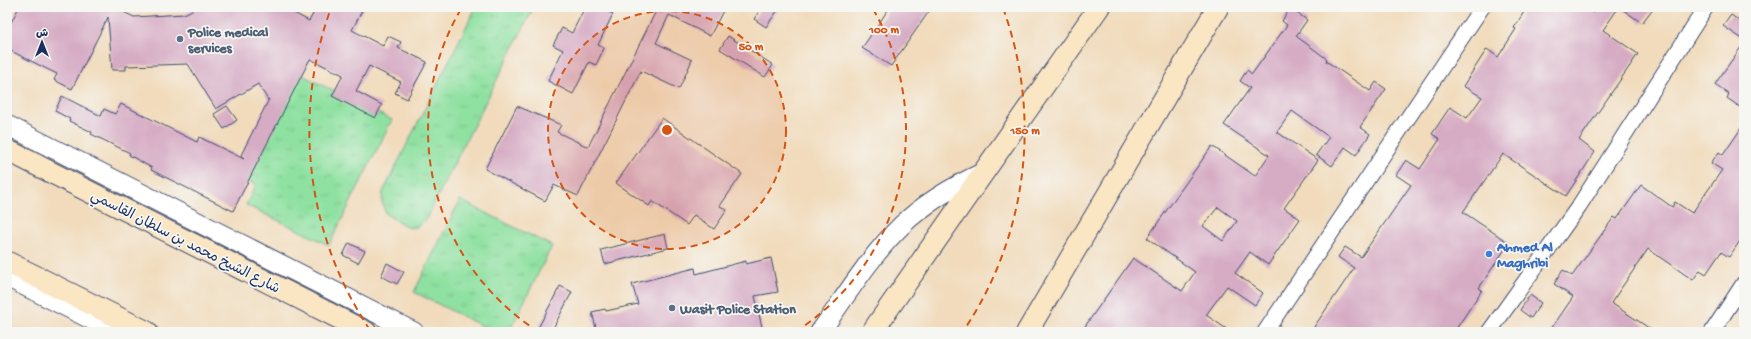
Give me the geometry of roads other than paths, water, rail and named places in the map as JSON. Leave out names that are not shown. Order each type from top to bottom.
[{"type":"main road","points":[[872,332],[1099,7]]},
{"type":"main road","points":[[1027,332],[1218,7]]},
{"type":"main road","name":"شارع الشيخ محمد بن سلطان القاسمي","points":[[7,150],[366,332]]},
{"type":"main road","points":[[7,262],[38,285],[147,332]]},
{"type":"street","points":[[1266,332],[1482,7]]},
{"type":"street","points":[[1489,332],[1579,206],[1706,7]]},
{"type":"street","points":[[7,125],[414,332]]},
{"type":"street","points":[[820,332],[870,262],[902,225],[940,194],[984,172]]},
{"type":"street","points":[[7,277],[38,285],[116,332]]},
{"type":"street","points":[[1712,332],[1744,283]]},
{"type":"place","name":"Police medical services","points":[[180,39]]},
{"type":"place","name":"Ahmed Al Maghribi","points":[[1489,254]]},
{"type":"place","name":"Wasit Police Station","points":[[672,308]]}]
